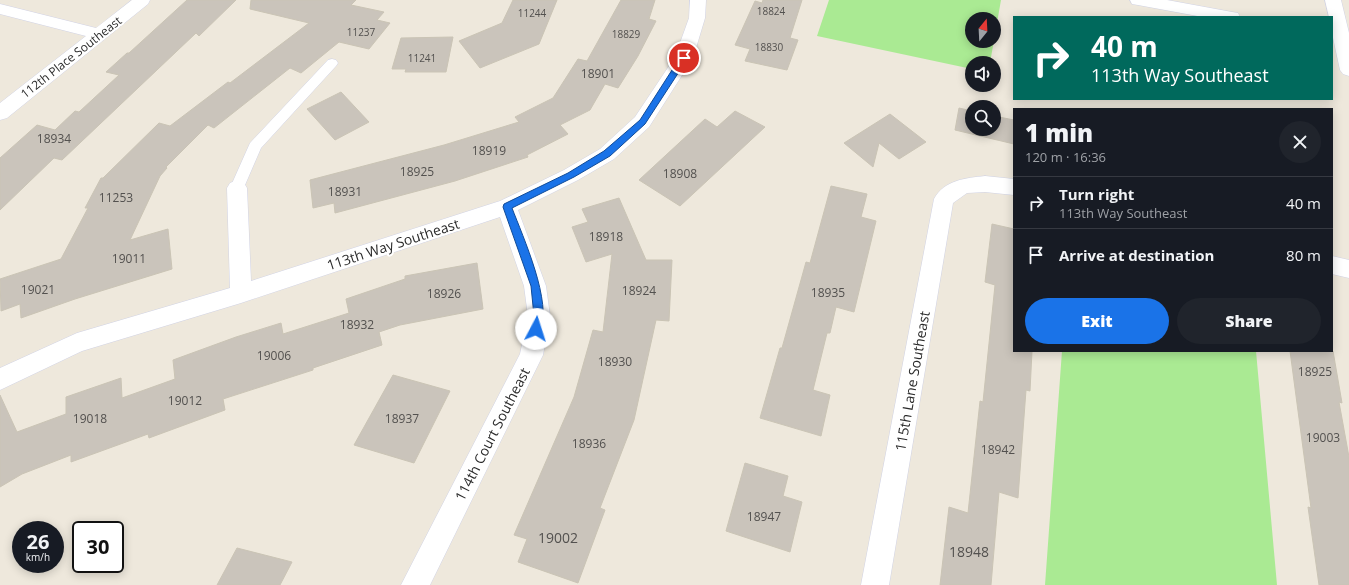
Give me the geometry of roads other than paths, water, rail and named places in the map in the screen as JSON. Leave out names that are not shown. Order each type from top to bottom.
[{"type":"street","name":"112th Place Southeast","points":[[0,113],[142,0]]},
{"type":"street","name":"113th Way Southeast","points":[[0,379],[77,343],[242,294],[507,207],[571,175],[607,154],[642,122],[684,58],[697,18],[698,0]]},
{"type":"street","points":[[1138,0],[1226,16]]},
{"type":"street","points":[[1333,0],[1337,36],[1349,70]]},
{"type":"street","points":[[0,9],[99,34]]},
{"type":"street","name":"115th Lane Southeast","points":[[875,585],[944,199],[962,186],[985,184],[1013,187]]},
{"type":"street","points":[[237,188],[242,294]]},
{"type":"street","name":"114th Court Southeast","points":[[415,585],[531,355],[539,316],[536,286],[507,207]]},
{"type":"street","points":[[1333,264],[1349,269]]},
{"type":"lane","points":[[237,188],[255,146],[332,63]]}]
